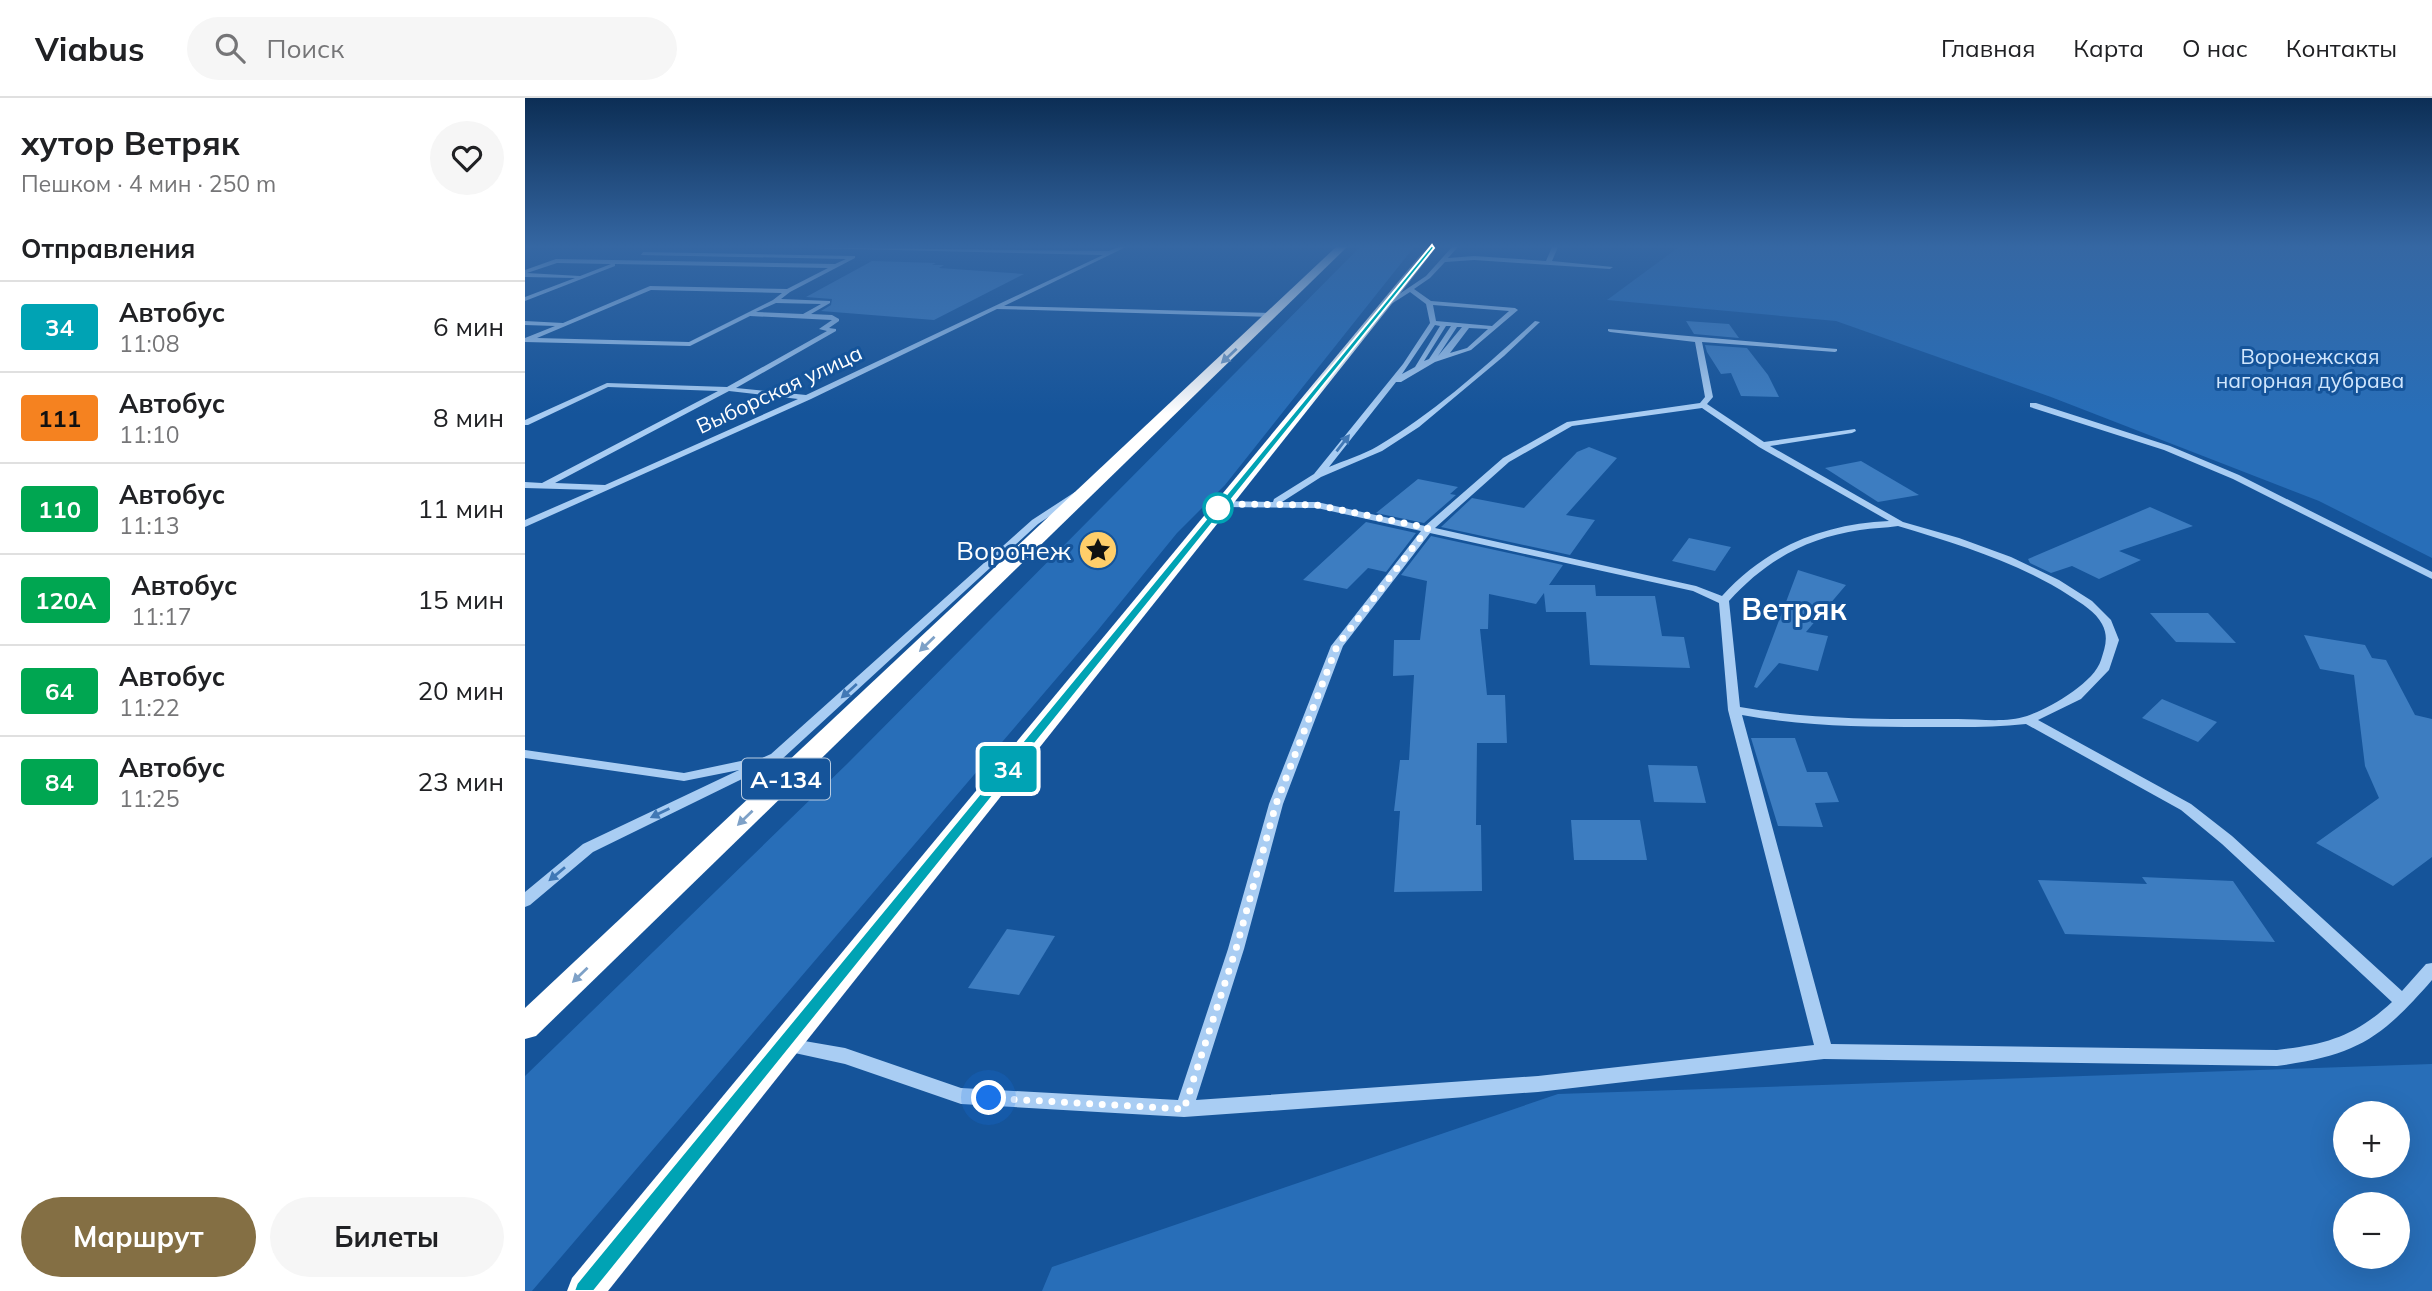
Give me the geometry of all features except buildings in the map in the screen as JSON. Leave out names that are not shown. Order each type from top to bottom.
[{"type":"highway","name":"А-134","points":[[525,1027],[1285,303]]},
{"type":"highway","points":[[585,1291],[1387,303]]},
{"type":"street","points":[[527,340],[615,303]]},
{"type":"street","points":[[527,340],[690,344],[772,303]]},
{"type":"street","points":[[804,316],[827,303]]},
{"type":"street","name":"Выборская улица","points":[[525,524],[807,397],[1005,303]]},
{"type":"street","points":[[1383,307],[1390,303]]},
{"type":"street","points":[[1317,476],[1389,386],[1433,323],[1429,303],[1515,310],[1469,349],[1444,355],[1418,366],[1389,386]]},
{"type":"street","points":[[994,308],[1272,315]]},
{"type":"street","points":[[545,485],[834,330],[822,329],[837,320],[832,317],[749,314]]},
{"type":"street","points":[[1274,503],[1317,476],[1379,449],[1416,425],[1537,322]]},
{"type":"street","points":[[525,323],[565,324]]},
{"type":"street","points":[[1433,323],[1494,328]]},
{"type":"street","points":[[1418,366],[1444,324]]},
{"type":"street","points":[[1431,360],[1455,325]]},
{"type":"street","points":[[1444,355],[1467,326]]},
{"type":"street","points":[[1457,352],[1480,327]]},
{"type":"street","points":[[1610,330],[1698,340],[1835,350]]},
{"type":"street","points":[[1698,340],[1709,397],[1703,405]]},
{"type":"street","points":[[525,423],[607,385],[728,389],[807,397]]},
{"type":"street","points":[[1184,1109],[1236,949],[1276,804],[1337,646],[1428,528],[1506,460],[1570,424],[1703,405],[1762,445],[1900,524],[2007,559],[2055,582],[2088,603],[2107,622],[2113,640],[2105,667],[2077,696],[2028,720],[1999,723],[1810,720],[1734,710]]},
{"type":"street","points":[[2033,405],[2190,458],[2236,477],[2432,576]]},
{"type":"street","points":[[1762,445],[1852,431]]},
{"type":"street","points":[[525,901],[588,848],[776,757],[1035,522],[1107,473]]},
{"type":"street","points":[[525,485],[606,488]]},
{"type":"street","points":[[1222,504],[1317,505],[1696,589],[1724,601]]},
{"type":"street","points":[[1824,1051],[1734,710],[1724,601],[1754,569],[1795,546],[1839,531],[1879,524],[1900,524]]},
{"type":"street","points":[[2028,720],[2186,807],[2227,840],[2403,1002]]},
{"type":"street","points":[[525,754],[684,777],[776,757]]},
{"type":"street","points":[[787,1045],[845,1056],[961,1096],[1184,1109],[1538,1084],[1824,1051],[2277,1058],[2320,1053],[2349,1044],[2374,1029],[2432,969]]},
{"type":"green space","points":[[1305,303],[1370,303],[1225,485],[1177,533],[1098,630],[532,1291],[525,1291],[525,1076],[847,764]]},
{"type":"green space","name":"Воронежская нагорная дубрава","points":[[1636,303],[2432,303],[2432,558],[2319,501],[2051,397],[1836,321]]},
{"type":"green space","points":[[2432,1064],[2432,1291],[1042,1291],[1052,1267],[1558,1094]]},
{"type":"bus line","name":"34","points":[[585,1291],[1387,303]]},
{"type":"place","name":"Воронеж","points":[[1098,550]]},
{"type":"district","name":"Ветряк","points":[[1794,609]]},
{"type":"route","points":[[989,1098],[1184,1109],[1236,949],[1276,804],[1337,646],[1428,528],[1317,505],[1222,504],[1218,508]]}]
